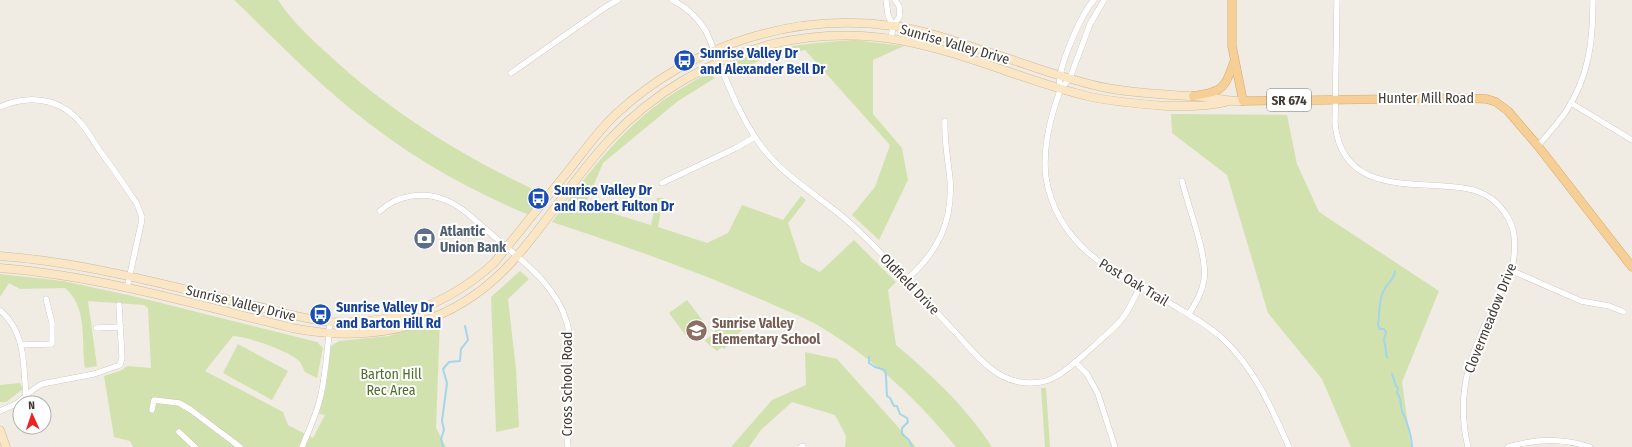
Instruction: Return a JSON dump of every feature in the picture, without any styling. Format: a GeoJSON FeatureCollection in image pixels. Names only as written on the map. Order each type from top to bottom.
{"type":"FeatureCollection","features":[{"type":"Feature","properties":{"kind":"main road"},"geometry":{"type":"LineString","coordinates":[[1232,0],[1231,34],[1234,61],[1243,101]]}},
{"type":"Feature","properties":{"kind":"main road","name":"Sunrise Valley Drive"},"geometry":{"type":"LineString","coordinates":[[0,256],[60,262],[130,276],[305,318],[330,322],[377,320],[407,314],[447,297],[474,280],[494,263],[587,146],[615,116],[659,80],[714,50],[761,34],[790,27],[839,23],[893,26],[950,40],[1106,88],[1142,93],[1217,98],[1230,101]]}},
{"type":"Feature","properties":{"kind":"main road","name":"Sunrise Valley Drive"},"geometry":{"type":"LineString","coordinates":[[0,268],[67,276],[127,288],[292,328],[329,334],[379,332],[408,326],[437,316],[479,292],[490,283],[517,256],[599,151],[631,118],[677,84],[719,61],[756,48],[807,38],[852,36],[891,39],[945,51],[1060,88],[1101,99],[1150,105],[1194,106],[1230,101],[1243,101]]}},
{"type":"Feature","properties":{"kind":"main road"},"geometry":{"type":"LineString","coordinates":[[1193,96],[1212,92],[1224,85],[1228,81],[1234,61]]}},
{"type":"Feature","properties":{"kind":"main road","name":"Hunter Mill Road"},"geometry":{"type":"LineString","coordinates":[[1243,101],[1442,98],[1487,99],[1496,102],[1508,111],[1538,146],[1632,267]]}},
{"type":"Feature","properties":{"kind":"main road"},"geometry":{"type":"LineString","coordinates":[[0,430],[6,447]]}},
{"type":"Feature","properties":{"kind":"street"},"geometry":{"type":"LineString","coordinates":[[511,73],[618,0]]}},
{"type":"Feature","properties":{"kind":"street","name":"Oldfield Drive"},"geometry":{"type":"LineString","coordinates":[[672,0],[687,8],[701,23],[740,109],[755,136],[774,161],[846,219],[983,362],[1003,377],[1020,382],[1043,381],[1054,378],[1075,362],[1120,321],[1140,287]]}},
{"type":"Feature","properties":{"kind":"street"},"geometry":{"type":"LineString","coordinates":[[886,0],[888,15],[893,26]]}},
{"type":"Feature","properties":{"kind":"street"},"geometry":{"type":"LineString","coordinates":[[891,39],[893,26],[900,16],[899,6],[895,0]]}},
{"type":"Feature","properties":{"kind":"street"},"geometry":{"type":"LineString","coordinates":[[1060,88],[1060,75],[1076,31],[1094,0]]}},
{"type":"Feature","properties":{"kind":"street"},"geometry":{"type":"LineString","coordinates":[[1060,88],[1070,78],[1090,24],[1104,0]]}},
{"type":"Feature","properties":{"kind":"street","name":"Clovermeadow Drive"},"geometry":{"type":"LineString","coordinates":[[1337,0],[1335,123],[1338,141],[1346,156],[1361,171],[1371,177],[1387,181],[1470,189],[1487,196],[1507,215],[1514,232],[1515,251],[1510,270],[1473,354],[1464,386],[1462,406],[1464,432],[1468,447]]}},
{"type":"Feature","properties":{"kind":"street"},"geometry":{"type":"LineString","coordinates":[[1538,146],[1571,104],[1582,80],[1590,56],[1593,0]]}},
{"type":"Feature","properties":{"kind":"street","name":"Post Oak Trail"},"geometry":{"type":"LineString","coordinates":[[1060,88],[1050,122],[1045,151],[1046,177],[1053,203],[1065,227],[1083,250],[1100,263],[1190,314],[1220,336],[1248,368],[1267,399],[1289,447]]}},
{"type":"Feature","properties":{"kind":"street"},"geometry":{"type":"LineString","coordinates":[[0,107],[19,100],[48,101],[65,109],[80,121],[140,210],[141,224],[127,288]]}},
{"type":"Feature","properties":{"kind":"street"},"geometry":{"type":"LineString","coordinates":[[1571,104],[1632,140]]}},
{"type":"Feature","properties":{"kind":"street"},"geometry":{"type":"LineString","coordinates":[[906,280],[931,255],[942,235],[947,218],[950,199],[950,180],[945,121]]}},
{"type":"Feature","properties":{"kind":"street"},"geometry":{"type":"LineString","coordinates":[[662,183],[736,148],[755,136]]}},
{"type":"Feature","properties":{"kind":"street"},"geometry":{"type":"LineString","coordinates":[[1182,181],[1201,248],[1204,270],[1202,288],[1190,314]]}},
{"type":"Feature","properties":{"kind":"street","name":"Cross School Road"},"geometry":{"type":"LineString","coordinates":[[380,211],[390,203],[408,197],[426,195],[454,204],[533,270],[552,292],[565,317],[570,351],[566,416],[568,447]]}},
{"type":"Feature","properties":{"kind":"street"},"geometry":{"type":"LineString","coordinates":[[1510,270],[1581,301],[1609,306],[1624,312]]}},
{"type":"Feature","properties":{"kind":"street"},"geometry":{"type":"LineString","coordinates":[[21,345],[52,344],[52,323],[46,300]]}},
{"type":"Feature","properties":{"kind":"street"},"geometry":{"type":"LineString","coordinates":[[26,395],[50,381],[94,374],[120,365],[122,358],[120,305]]}},
{"type":"Feature","properties":{"kind":"street"},"geometry":{"type":"LineString","coordinates":[[1,311],[10,320],[16,330],[21,345],[26,395]]}},
{"type":"Feature","properties":{"kind":"street"},"geometry":{"type":"LineString","coordinates":[[302,447],[321,396],[330,322]]}},
{"type":"Feature","properties":{"kind":"street"},"geometry":{"type":"LineString","coordinates":[[96,328],[121,327]]}},
{"type":"Feature","properties":{"kind":"street"},"geometry":{"type":"LineString","coordinates":[[1075,362],[1087,374],[1098,394],[1116,447]]}},
{"type":"Feature","properties":{"kind":"street"},"geometry":{"type":"LineString","coordinates":[[152,410],[154,400],[179,404],[191,410],[240,447]]}},
{"type":"Feature","properties":{"kind":"street"},"geometry":{"type":"LineString","coordinates":[[0,412],[12,406]]}},
{"type":"Feature","properties":{"kind":"street"},"geometry":{"type":"LineString","coordinates":[[179,432],[195,447]]}},
{"type":"Feature","properties":{"kind":"street"},"geometry":{"type":"LineString","coordinates":[[1508,447],[1533,441],[1546,440],[1573,442],[1590,447]]}},
{"type":"Feature","properties":{"kind":"green space"},"geometry":{"type":"Polygon","coordinates":[[[234,0],[278,0],[283,8],[316,43],[379,97],[405,116],[458,150],[543,194],[528,214],[524,213],[456,180],[413,155],[372,126],[336,97],[234,0]]]}},
{"type":"Feature","properties":{"kind":"green space"},"geometry":{"type":"Polygon","coordinates":[[[854,40],[904,46],[873,60],[873,114],[902,148],[908,180],[879,240],[852,215],[875,187],[890,145],[805,50],[761,60],[731,73],[729,64],[759,53],[790,46],[854,40]]]}},
{"type":"Feature","properties":{"kind":"green space"},"geometry":{"type":"Polygon","coordinates":[[[709,74],[715,78],[678,101],[603,163],[585,205],[651,225],[657,198],[663,198],[658,227],[707,243],[728,233],[742,205],[783,220],[801,196],[806,200],[788,223],[801,262],[820,272],[854,240],[896,282],[888,290],[896,345],[948,392],[971,418],[992,447],[956,447],[927,413],[879,368],[843,341],[811,321],[687,269],[552,222],[580,184],[626,131],[662,101],[702,76],[709,74]]]}},
{"type":"Feature","properties":{"kind":"green space"},"geometry":{"type":"Polygon","coordinates":[[[1171,114],[1287,115],[1297,164],[1319,212],[1439,291],[1402,382],[1411,447],[1351,447],[1322,379],[1268,313],[1227,175],[1172,133],[1171,114]]]}},
{"type":"Feature","properties":{"kind":"green space"},"geometry":{"type":"Polygon","coordinates":[[[520,271],[529,279],[508,299],[516,369],[519,427],[496,432],[491,297],[520,271]]]}},
{"type":"Feature","properties":{"kind":"green space","name":"Barton Hill Rec Area"},"geometry":{"type":"Polygon","coordinates":[[[0,274],[63,281],[137,297],[317,342],[323,348],[317,378],[305,372],[299,361],[286,353],[258,341],[233,336],[205,371],[283,412],[288,425],[313,438],[325,415],[319,414],[326,387],[331,346],[339,341],[389,336],[440,317],[436,428],[446,447],[133,447],[130,441],[114,437],[104,376],[122,370],[127,366],[151,368],[148,308],[144,305],[88,301],[97,366],[85,368],[80,315],[72,296],[65,288],[20,289],[9,283],[0,297],[0,274]]]}},
{"type":"Feature","properties":{"kind":"green space"},"geometry":{"type":"Polygon","coordinates":[[[687,300],[706,325],[689,340],[669,313],[687,300]]]}},
{"type":"Feature","properties":{"kind":"green space"},"geometry":{"type":"Polygon","coordinates":[[[729,317],[743,329],[724,349],[722,347],[717,351],[705,341],[729,317]]]}},
{"type":"Feature","properties":{"kind":"green space"},"geometry":{"type":"Polygon","coordinates":[[[238,344],[288,371],[272,400],[223,373],[238,344]]]}},
{"type":"Feature","properties":{"kind":"green space"},"geometry":{"type":"Polygon","coordinates":[[[805,352],[837,359],[916,447],[845,447],[846,436],[835,415],[792,402],[761,430],[749,447],[731,447],[772,400],[806,385],[805,352]]]}},
{"type":"Feature","properties":{"kind":"green space"},"geometry":{"type":"Polygon","coordinates":[[[20,383],[23,389],[15,395],[12,395],[12,397],[6,402],[0,402],[0,385],[20,383]]]}},
{"type":"Feature","properties":{"kind":"green space"},"geometry":{"type":"Polygon","coordinates":[[[1041,388],[1046,388],[1050,447],[1045,447],[1041,388]]]}},
{"type":"Feature","properties":{"kind":"waterway"},"geometry":{"type":"LineString","coordinates":[[1387,358],[1384,339],[1386,332],[1384,329],[1380,329],[1378,325],[1382,294],[1394,276],[1395,271]]}},
{"type":"Feature","properties":{"kind":"waterway"},"geometry":{"type":"LineString","coordinates":[[443,447],[441,439],[444,430],[442,421],[447,383],[443,369],[449,362],[460,361],[461,349],[468,340],[465,326]]}},
{"type":"Feature","properties":{"kind":"waterway"},"geometry":{"type":"LineString","coordinates":[[869,357],[869,363],[875,367],[885,370],[887,396],[890,398],[894,406],[897,406],[900,414],[907,418],[908,422],[902,428],[902,434],[909,440],[912,447]]}},
{"type":"Feature","properties":{"kind":"waterway"},"geometry":{"type":"LineString","coordinates":[[1392,374],[1398,388],[1397,393],[1400,397],[1402,411],[1410,433],[1412,447]]}},
{"type":"Feature","properties":{"kind":"place","name":"Sunrise Valley Dr and Alexander Bell Dr"},"geometry":{"type":"Point","coordinates":[684,61]}},
{"type":"Feature","properties":{"kind":"place","name":"Sunrise Valley Dr and Robert Fulton Dr"},"geometry":{"type":"Point","coordinates":[538,198]}},
{"type":"Feature","properties":{"kind":"place","name":"Atlantic Union Bank"},"geometry":{"type":"Point","coordinates":[424,239]}},
{"type":"Feature","properties":{"kind":"place","name":"Sunrise Valley Dr and Barton Hill Rd"},"geometry":{"type":"Point","coordinates":[321,315]}},
{"type":"Feature","properties":{"kind":"place","name":"Sunrise Valley Elementary School"},"geometry":{"type":"Point","coordinates":[697,331]}}]}
